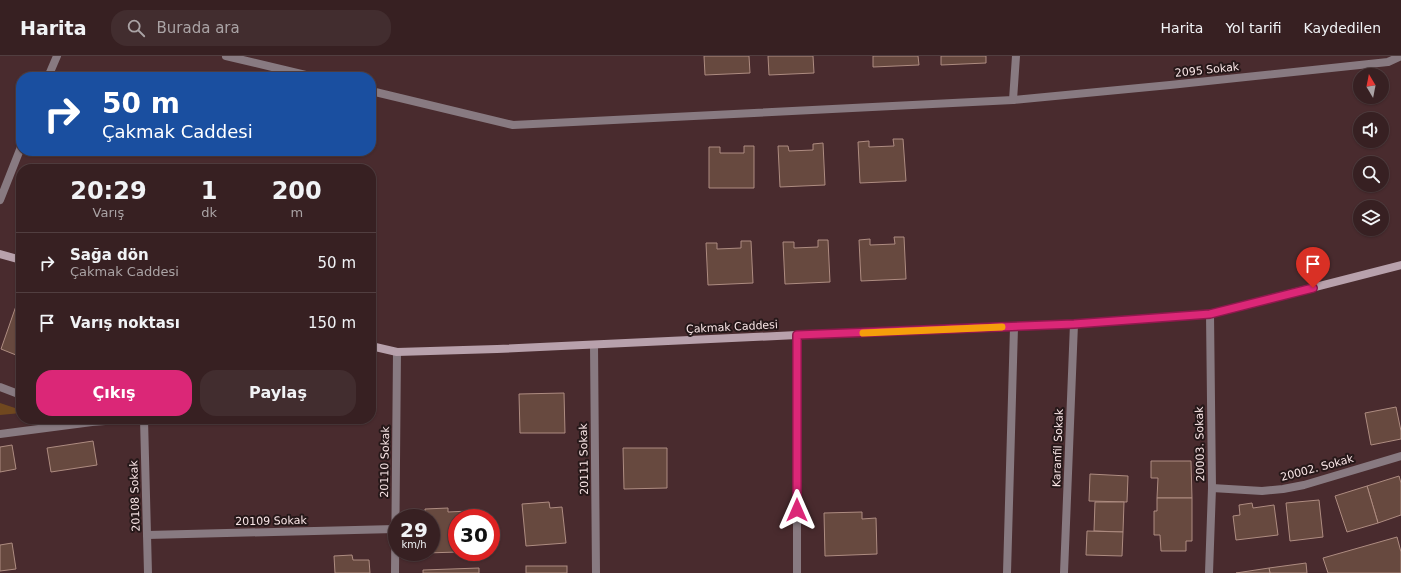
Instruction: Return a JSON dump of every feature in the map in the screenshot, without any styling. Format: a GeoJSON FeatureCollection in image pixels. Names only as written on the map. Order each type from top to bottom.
{"type":"FeatureCollection","features":[{"type":"Feature","properties":{"kind":"main road"},"geometry":{"type":"LineString","coordinates":[[0,254],[16,259]]}},
{"type":"Feature","properties":{"kind":"main road","name":"Çakmak Caddesi"},"geometry":{"type":"LineString","coordinates":[[376,347],[397,352],[594,345],[1074,324],[1210,314],[1401,265]]}},
{"type":"Feature","properties":{"kind":"street"},"geometry":{"type":"LineString","coordinates":[[50,72],[57,56]]}},
{"type":"Feature","properties":{"kind":"street"},"geometry":{"type":"LineString","coordinates":[[226,56],[293,72]]}},
{"type":"Feature","properties":{"kind":"street"},"geometry":{"type":"LineString","coordinates":[[1013,100],[1016,56]]}},
{"type":"Feature","properties":{"kind":"street","name":"2095 Sokak"},"geometry":{"type":"LineString","coordinates":[[376,92],[513,125],[1013,100],[1388,62],[1401,56]]}},
{"type":"Feature","properties":{"kind":"street"},"geometry":{"type":"LineString","coordinates":[[0,200],[17,156]]}},
{"type":"Feature","properties":{"kind":"street","name":"20003. Sokak"},"geometry":{"type":"LineString","coordinates":[[1209,573],[1212,488],[1210,314]]}},
{"type":"Feature","properties":{"kind":"street","name":"Karanfil Sokak"},"geometry":{"type":"LineString","coordinates":[[1064,573],[1074,324]]}},
{"type":"Feature","properties":{"kind":"street"},"geometry":{"type":"LineString","coordinates":[[1007,573],[1014,327]]}},
{"type":"Feature","properties":{"kind":"street"},"geometry":{"type":"LineString","coordinates":[[797,335],[797,573]]}},
{"type":"Feature","properties":{"kind":"street","name":"20111 Sokak"},"geometry":{"type":"LineString","coordinates":[[594,345],[596,573]]}},
{"type":"Feature","properties":{"kind":"street","name":"20110 Sokak"},"geometry":{"type":"LineString","coordinates":[[395,509],[397,352]]}},
{"type":"Feature","properties":{"kind":"street"},"geometry":{"type":"LineString","coordinates":[[0,387],[16,393]]}},
{"type":"Feature","properties":{"kind":"street"},"geometry":{"type":"LineString","coordinates":[[0,434],[77,424]]}},
{"type":"Feature","properties":{"kind":"street","name":"20108 Sokak"},"geometry":{"type":"LineString","coordinates":[[144,424],[148,573]]}},
{"type":"Feature","properties":{"kind":"street","name":"20002. Sokak"},"geometry":{"type":"LineString","coordinates":[[1212,488],[1262,491],[1283,489],[1304,485],[1401,456]]}},
{"type":"Feature","properties":{"kind":"street","name":"20109 Sokak"},"geometry":{"type":"LineString","coordinates":[[147,535],[388,528]]}},
{"type":"Feature","properties":{"kind":"street","name":"20110 Sokak"},"geometry":{"type":"LineString","coordinates":[[394,561],[394,573]]}},
{"type":"Feature","properties":{"kind":"shaded area"},"geometry":{"type":"Polygon","coordinates":[[[0,403],[16,408],[16,413],[0,415],[0,403]]]}},
{"type":"Feature","properties":{"kind":"building"},"geometry":{"type":"Polygon","coordinates":[[[704,56],[749,56],[750,73],[705,75],[704,56]]]}},
{"type":"Feature","properties":{"kind":"building"},"geometry":{"type":"Polygon","coordinates":[[[768,56],[813,56],[814,73],[769,75],[768,56]]]}},
{"type":"Feature","properties":{"kind":"building"},"geometry":{"type":"Polygon","coordinates":[[[873,56],[918,56],[919,65],[873,67],[873,56]]]}},
{"type":"Feature","properties":{"kind":"building"},"geometry":{"type":"Polygon","coordinates":[[[941,56],[986,56],[986,63],[941,65],[941,56]]]}},
{"type":"Feature","properties":{"kind":"building"},"geometry":{"type":"Polygon","coordinates":[[[893,139],[903,139],[906,181],[860,183],[858,142],[869,141],[869,147],[894,146],[893,139]]]}},
{"type":"Feature","properties":{"kind":"building"},"geometry":{"type":"Polygon","coordinates":[[[823,143],[825,185],[780,187],[778,146],[788,146],[789,151],[813,150],[813,144],[823,143]]]}},
{"type":"Feature","properties":{"kind":"building"},"geometry":{"type":"Polygon","coordinates":[[[744,146],[754,146],[754,188],[709,188],[709,147],[720,147],[720,153],[744,153],[744,146]]]}},
{"type":"Feature","properties":{"kind":"building"},"geometry":{"type":"Polygon","coordinates":[[[894,237],[904,237],[906,279],[861,281],[859,240],[870,239],[870,245],[895,244],[894,237]]]}},
{"type":"Feature","properties":{"kind":"building"},"geometry":{"type":"Polygon","coordinates":[[[818,240],[828,240],[830,282],[785,284],[783,242],[794,242],[794,248],[818,247],[818,240]]]}},
{"type":"Feature","properties":{"kind":"building"},"geometry":{"type":"Polygon","coordinates":[[[741,241],[751,241],[753,283],[708,285],[706,243],[717,243],[717,249],[741,248],[741,241]]]}},
{"type":"Feature","properties":{"kind":"building"},"geometry":{"type":"Polygon","coordinates":[[[16,306],[16,355],[1,349],[16,306]]]}},
{"type":"Feature","properties":{"kind":"building"},"geometry":{"type":"Polygon","coordinates":[[[564,393],[565,433],[520,433],[519,394],[564,393]]]}},
{"type":"Feature","properties":{"kind":"building"},"geometry":{"type":"Polygon","coordinates":[[[1396,407],[1401,431],[1401,439],[1371,445],[1365,413],[1396,407]]]}},
{"type":"Feature","properties":{"kind":"building"},"geometry":{"type":"Polygon","coordinates":[[[93,441],[97,465],[51,472],[47,448],[93,441]]]}},
{"type":"Feature","properties":{"kind":"building"},"geometry":{"type":"Polygon","coordinates":[[[12,445],[16,469],[0,472],[0,447],[12,445]]]}},
{"type":"Feature","properties":{"kind":"building"},"geometry":{"type":"Polygon","coordinates":[[[623,448],[667,448],[667,488],[624,489],[623,448]]]}},
{"type":"Feature","properties":{"kind":"building"},"geometry":{"type":"Polygon","coordinates":[[[1151,461],[1191,461],[1192,498],[1157,498],[1158,478],[1151,478],[1151,461]]]}},
{"type":"Feature","properties":{"kind":"building"},"geometry":{"type":"Polygon","coordinates":[[[1090,474],[1128,476],[1127,502],[1089,501],[1090,474]]]}},
{"type":"Feature","properties":{"kind":"building"},"geometry":{"type":"Polygon","coordinates":[[[1399,476],[1401,483],[1401,515],[1378,523],[1367,486],[1399,476]]]}},
{"type":"Feature","properties":{"kind":"building"},"geometry":{"type":"Polygon","coordinates":[[[1367,486],[1378,523],[1347,532],[1335,496],[1367,486]]]}},
{"type":"Feature","properties":{"kind":"building"},"geometry":{"type":"Polygon","coordinates":[[[1157,498],[1192,498],[1192,541],[1186,541],[1186,551],[1161,551],[1160,535],[1154,535],[1154,511],[1157,511],[1157,498]]]}},
{"type":"Feature","properties":{"kind":"building"},"geometry":{"type":"Polygon","coordinates":[[[1319,500],[1323,537],[1290,541],[1286,503],[1319,500]]]}},
{"type":"Feature","properties":{"kind":"building"},"geometry":{"type":"Polygon","coordinates":[[[549,502],[550,508],[562,507],[566,543],[526,546],[522,504],[549,502]]]}},
{"type":"Feature","properties":{"kind":"building"},"geometry":{"type":"Polygon","coordinates":[[[1095,502],[1124,502],[1123,532],[1094,531],[1095,502]]]}},
{"type":"Feature","properties":{"kind":"building"},"geometry":{"type":"Polygon","coordinates":[[[1252,503],[1253,508],[1274,505],[1278,535],[1236,540],[1233,516],[1240,515],[1239,505],[1252,503]]]}},
{"type":"Feature","properties":{"kind":"building"},"geometry":{"type":"Polygon","coordinates":[[[448,508],[448,552],[440,553],[440,509],[425,509],[448,508]]]}},
{"type":"Feature","properties":{"kind":"building"},"geometry":{"type":"Polygon","coordinates":[[[862,512],[862,519],[876,518],[877,554],[825,556],[824,513],[862,512]]]}},
{"type":"Feature","properties":{"kind":"building"},"geometry":{"type":"Polygon","coordinates":[[[1087,531],[1123,532],[1122,556],[1086,555],[1087,531]]]}},
{"type":"Feature","properties":{"kind":"building"},"geometry":{"type":"Polygon","coordinates":[[[1397,537],[1401,552],[1401,573],[1328,573],[1323,558],[1397,537]]]}},
{"type":"Feature","properties":{"kind":"building"},"geometry":{"type":"Polygon","coordinates":[[[12,543],[16,569],[0,571],[0,545],[12,543]]]}},
{"type":"Feature","properties":{"kind":"building"},"geometry":{"type":"Polygon","coordinates":[[[352,555],[353,560],[369,560],[370,573],[335,573],[334,556],[352,555]]]}},
{"type":"Feature","properties":{"kind":"building"},"geometry":{"type":"Polygon","coordinates":[[[1306,563],[1307,573],[1270,573],[1269,568],[1306,563]]]}},
{"type":"Feature","properties":{"kind":"building"},"geometry":{"type":"Polygon","coordinates":[[[526,566],[567,566],[567,573],[526,573],[526,566]]]}},
{"type":"Feature","properties":{"kind":"building"},"geometry":{"type":"Polygon","coordinates":[[[479,568],[479,573],[423,573],[423,570],[479,568]]]}},
{"type":"Feature","properties":{"kind":"building"},"geometry":{"type":"Polygon","coordinates":[[[1269,568],[1270,573],[1236,573],[1269,568]]]}},
{"type":"Feature","properties":{"kind":"slow traffic"},"geometry":{"type":"LineString","coordinates":[[863,333],[1002,327]]}},
{"type":"Feature","properties":{"kind":"route"},"geometry":{"type":"LineString","coordinates":[[797,510],[797,335],[998,328],[1210,314],[1313,288]]}}]}
